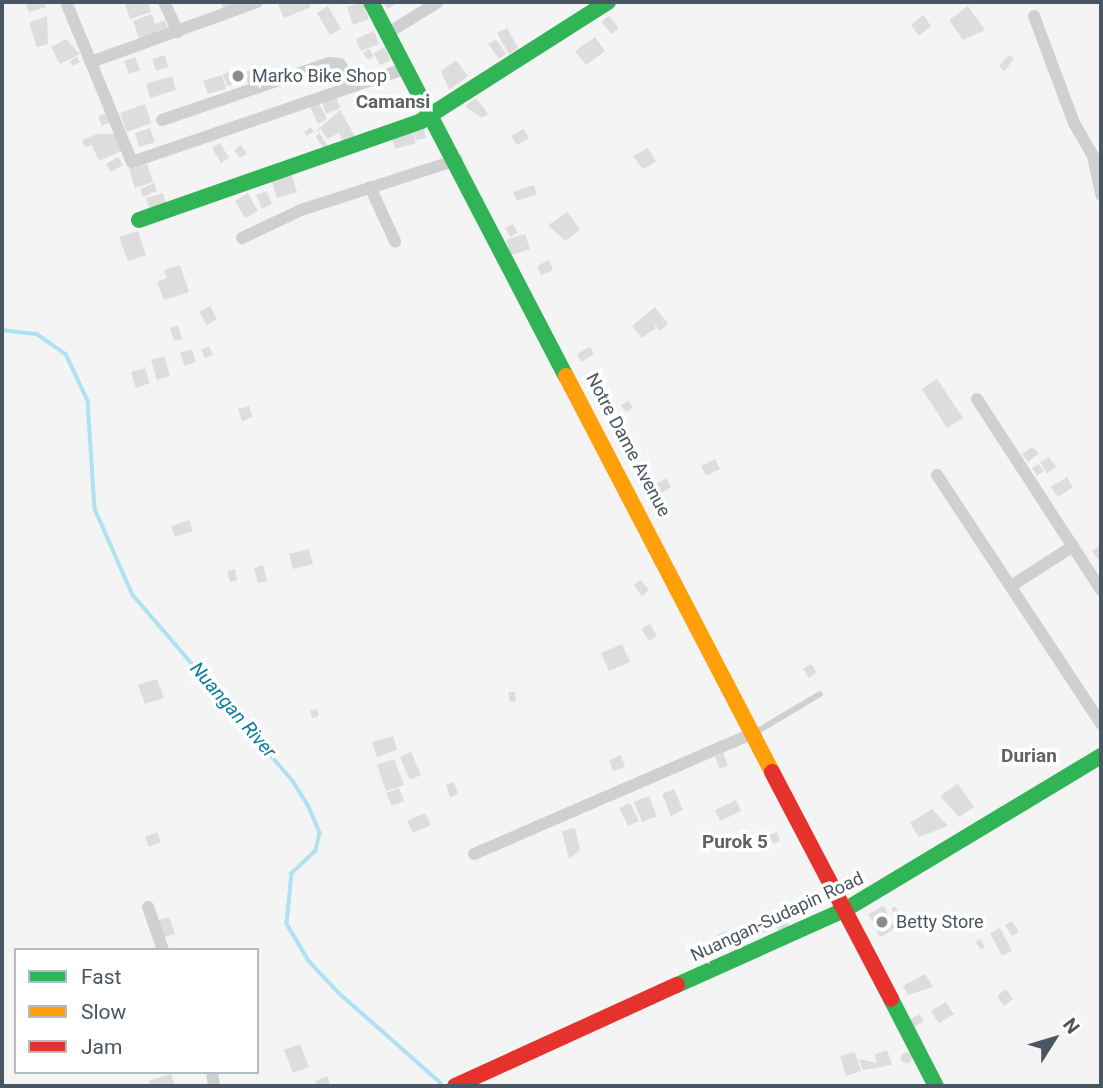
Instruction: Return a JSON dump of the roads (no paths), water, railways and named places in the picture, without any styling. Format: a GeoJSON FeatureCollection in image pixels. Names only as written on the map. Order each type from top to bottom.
{"type":"FeatureCollection","features":[{"type":"Feature","properties":{"kind":"street"},"geometry":{"type":"LineString","coordinates":[[66,2],[132,162],[351,84],[407,68]]}},
{"type":"Feature","properties":{"kind":"street"},"geometry":{"type":"LineString","coordinates":[[164,2],[178,32]]}},
{"type":"Feature","properties":{"kind":"street"},"geometry":{"type":"LineString","coordinates":[[90,62],[257,2]]}},
{"type":"Feature","properties":{"kind":"street","name":"Notre Dame Avenue"},"geometry":{"type":"LineString","coordinates":[[371,2],[457,160],[848,908],[936,1086]]}},
{"type":"Feature","properties":{"kind":"street"},"geometry":{"type":"LineString","coordinates":[[388,33],[438,2]]}},
{"type":"Feature","properties":{"kind":"street"},"geometry":{"type":"LineString","coordinates":[[139,220],[432,114],[608,2]]}},
{"type":"Feature","properties":{"kind":"street"},"geometry":{"type":"LineString","coordinates":[[1034,16],[1074,124],[1093,156],[1101,195]]}},
{"type":"Feature","properties":{"kind":"street"},"geometry":{"type":"LineString","coordinates":[[162,120],[329,62],[340,64],[351,84]]}},
{"type":"Feature","properties":{"kind":"street"},"geometry":{"type":"LineString","coordinates":[[242,238],[370,187],[457,160]]}},
{"type":"Feature","properties":{"kind":"street"},"geometry":{"type":"LineString","coordinates":[[370,187],[395,241]]}},
{"type":"Feature","properties":{"kind":"street"},"geometry":{"type":"LineString","coordinates":[[977,400],[1101,590]]}},
{"type":"Feature","properties":{"kind":"street"},"geometry":{"type":"LineString","coordinates":[[937,475],[1101,724]]}},
{"type":"Feature","properties":{"kind":"street"},"geometry":{"type":"LineString","coordinates":[[1011,586],[1073,546]]}},
{"type":"Feature","properties":{"kind":"street"},"geometry":{"type":"LineString","coordinates":[[474,855],[756,732]]}},
{"type":"Feature","properties":{"kind":"street","name":"Nuangan-Sudapin Road"},"geometry":{"type":"LineString","coordinates":[[455,1086],[848,908],[1101,757]]}},
{"type":"Feature","properties":{"kind":"street"},"geometry":{"type":"LineString","coordinates":[[148,907],[162,948]]}},
{"type":"Feature","properties":{"kind":"lane"},"geometry":{"type":"LineString","coordinates":[[756,732],[820,694]]}},
{"type":"Feature","properties":{"kind":"waterway","name":"Nuangan River"},"geometry":{"type":"LineString","coordinates":[[2,330],[37,334],[66,354],[88,401],[95,509],[133,595],[293,781],[309,807],[320,833],[316,851],[292,873],[287,924],[309,961],[339,993],[441,1083]]}},
{"type":"Feature","properties":{"kind":"place","name":"Marko Bike Shop"},"geometry":{"type":"Point","coordinates":[238,76]}},
{"type":"Feature","properties":{"kind":"place","name":"Betty Store"},"geometry":{"type":"Point","coordinates":[882,922]}},
{"type":"Feature","properties":{"kind":"district","name":"Camansi"},"geometry":{"type":"Point","coordinates":[393,102]}},
{"type":"Feature","properties":{"kind":"district","name":"Durian"},"geometry":{"type":"Point","coordinates":[1029,756]}},
{"type":"Feature","properties":{"kind":"district","name":"Purok 5"},"geometry":{"type":"Point","coordinates":[735,842]}}]}
